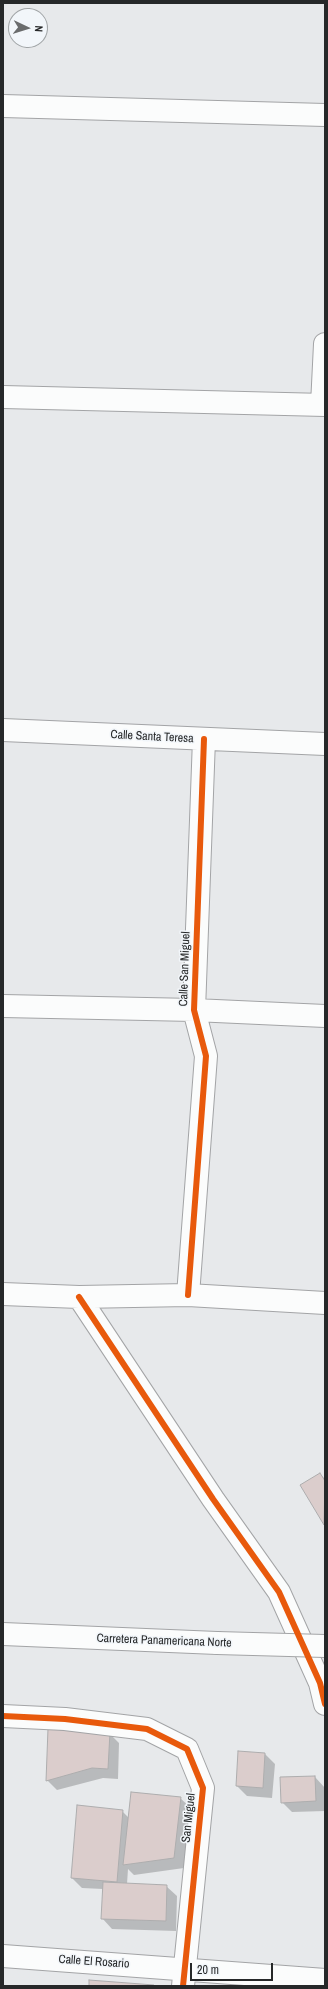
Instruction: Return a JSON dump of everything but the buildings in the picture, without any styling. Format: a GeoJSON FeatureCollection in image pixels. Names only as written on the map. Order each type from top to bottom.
{"type":"FeatureCollection","features":[{"type":"Feature","properties":{"kind":"main road"},"geometry":{"type":"LineString","coordinates":[[3,106],[325,115]]}},
{"type":"Feature","properties":{"kind":"main road"},"geometry":{"type":"LineString","coordinates":[[3,397],[323,405],[325,344]]}},
{"type":"Feature","properties":{"kind":"main road","name":"Calle Santa Teresa"},"geometry":{"type":"LineString","coordinates":[[3,730],[325,744]]}},
{"type":"Feature","properties":{"kind":"main road","name":"Calle San Miguel"},"geometry":{"type":"LineString","coordinates":[[188,1294],[206,1056],[194,1010],[204,739]]}},
{"type":"Feature","properties":{"kind":"main road"},"geometry":{"type":"LineString","coordinates":[[3,1006],[194,1010],[325,1016]]}},
{"type":"Feature","properties":{"kind":"main road"},"geometry":{"type":"LineString","coordinates":[[3,1294],[79,1297],[188,1294],[325,1303]]}},
{"type":"Feature","properties":{"kind":"main road"},"geometry":{"type":"LineString","coordinates":[[79,1297],[209,1492],[278,1592],[320,1683],[325,1704]]}},
{"type":"Feature","properties":{"kind":"main road","name":"Carretera Panamericana Norte"},"geometry":{"type":"LineString","coordinates":[[3,1634],[325,1646]]}},
{"type":"Feature","properties":{"kind":"main road","name":"San Miguel"},"geometry":{"type":"LineString","coordinates":[[3,1716],[65,1719],[147,1729],[187,1750],[203,1788],[184,1978]]}},
{"type":"Feature","properties":{"kind":"main road","name":"Calle El Rosario"},"geometry":{"type":"LineString","coordinates":[[3,1956],[184,1978],[325,1980]]}},
{"type":"Feature","properties":{"kind":"cycle path"},"geometry":{"type":"LineString","coordinates":[[188,1295],[206,1056],[194,1010],[204,739]]}},
{"type":"Feature","properties":{"kind":"cycle path"},"geometry":{"type":"LineString","coordinates":[[79,1297],[213,1499],[279,1592],[320,1683],[325,1704]]}},
{"type":"Feature","properties":{"kind":"cycle path"},"geometry":{"type":"LineString","coordinates":[[3,1716],[65,1719],[147,1729],[187,1749],[203,1788],[183,1986]]}}]}
